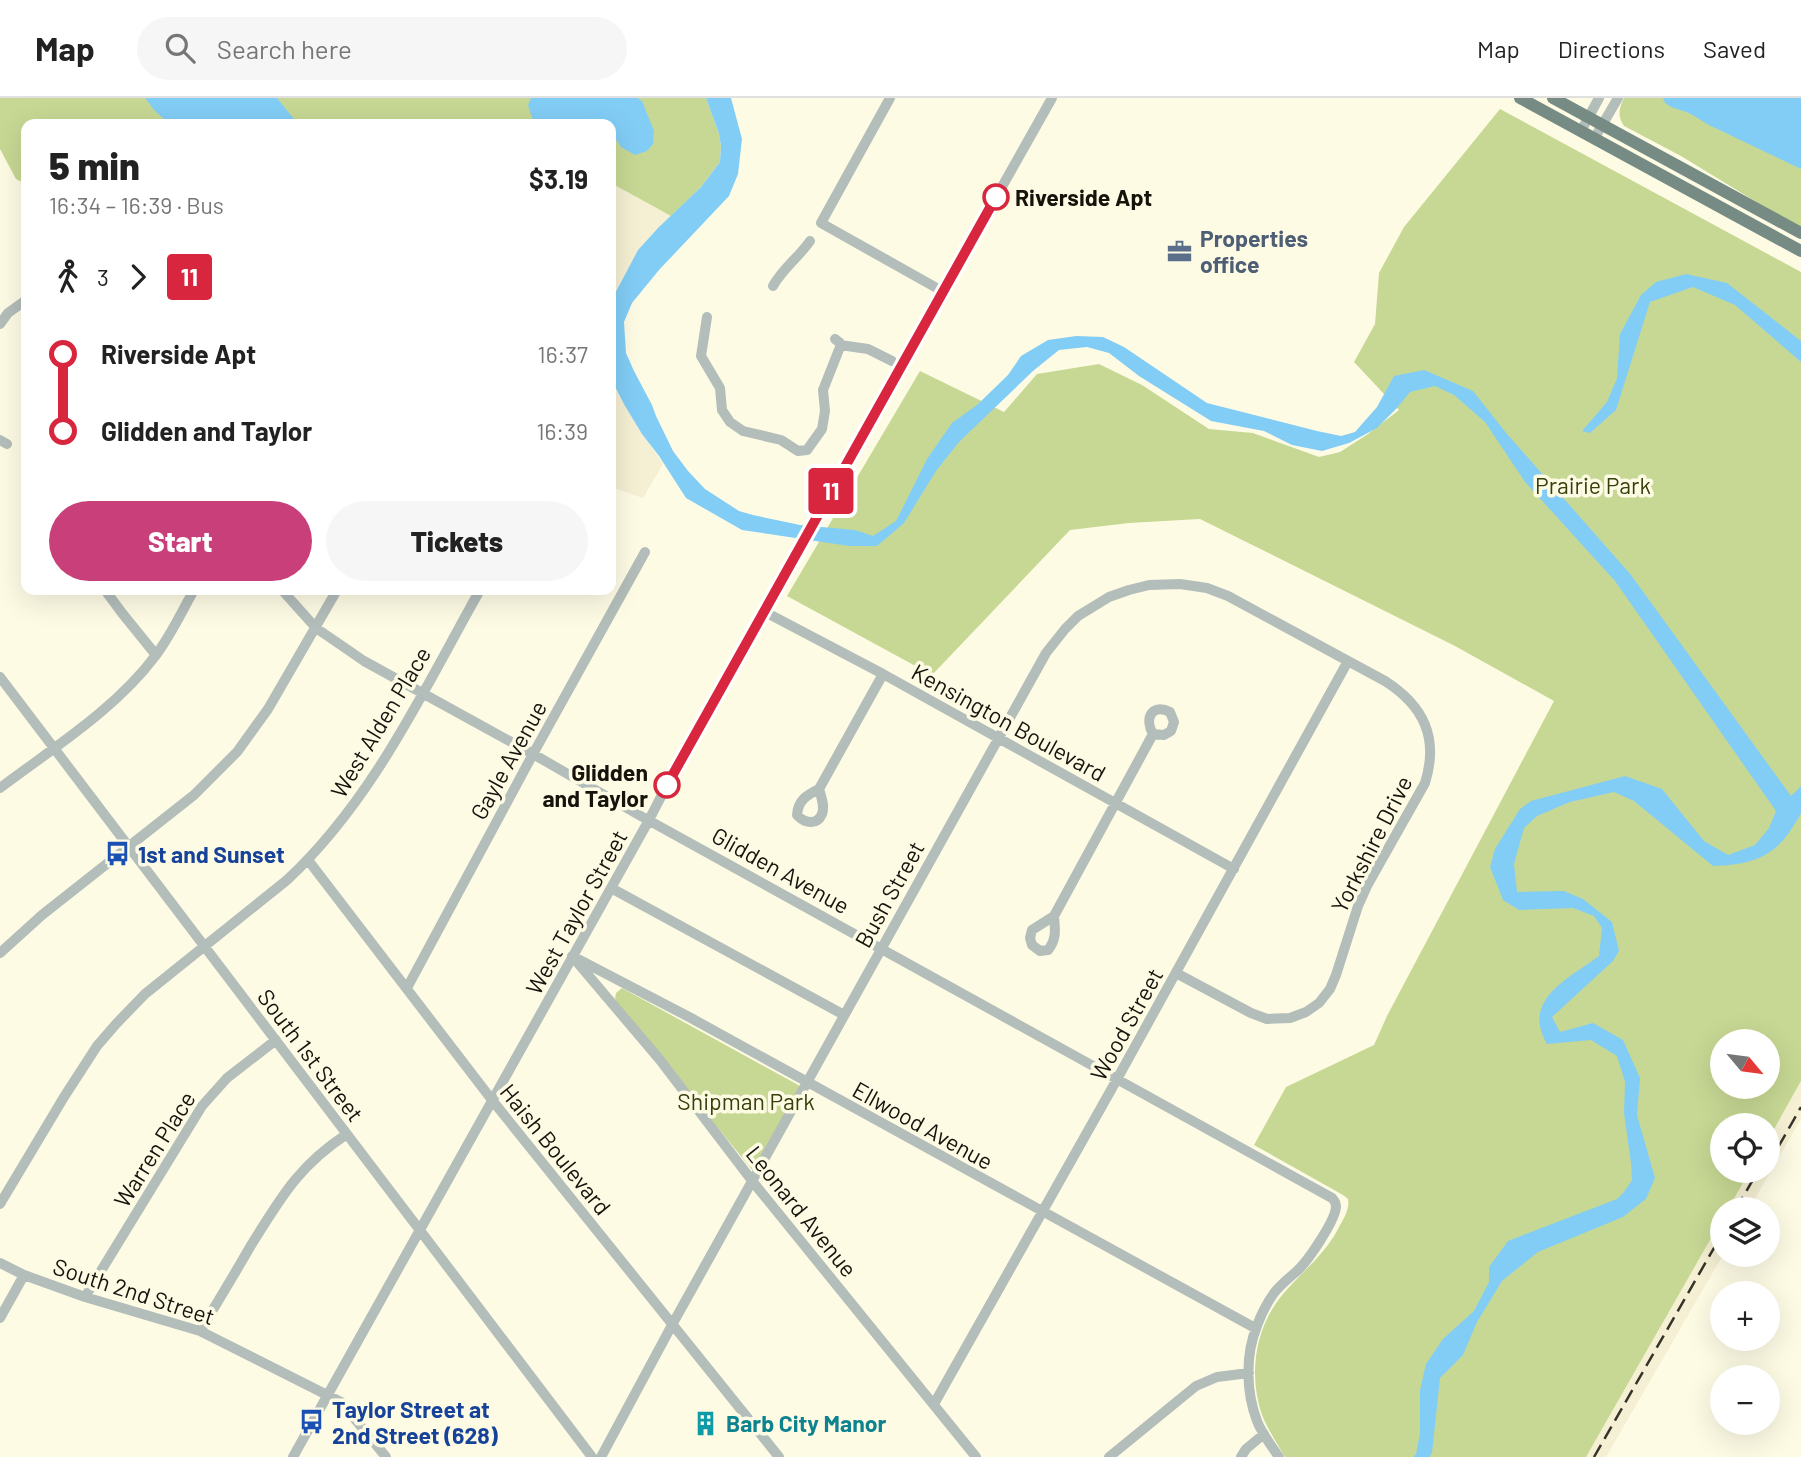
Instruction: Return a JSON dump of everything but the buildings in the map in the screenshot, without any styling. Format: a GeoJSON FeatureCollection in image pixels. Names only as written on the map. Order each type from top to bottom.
{"type":"FeatureCollection","features":[{"type":"Feature","properties":{"kind":"main road"},"geometry":{"type":"LineString","coordinates":[[1520,98],[1801,251]]}},
{"type":"Feature","properties":{"kind":"main road"},"geometry":{"type":"LineString","coordinates":[[1553,98],[1801,233]]}},
{"type":"Feature","properties":{"kind":"street"},"geometry":{"type":"LineString","coordinates":[[890,98],[821,223],[942,290]]}},
{"type":"Feature","properties":{"kind":"street","name":"West Taylor Street"},"geometry":{"type":"LineString","coordinates":[[293,1457],[942,290],[1052,98]]}},
{"type":"Feature","properties":{"kind":"street"},"geometry":{"type":"LineString","coordinates":[[1581,131],[1599,98]]}},
{"type":"Feature","properties":{"kind":"street"},"geometry":{"type":"LineString","coordinates":[[1594,139],[1618,98]]}},
{"type":"Feature","properties":{"kind":"street"},"geometry":{"type":"LineString","coordinates":[[773,286],[782,271],[810,241]]}},
{"type":"Feature","properties":{"kind":"street"},"geometry":{"type":"LineString","coordinates":[[0,324],[8,313],[21,304]]}},
{"type":"Feature","properties":{"kind":"street"},"geometry":{"type":"LineString","coordinates":[[707,317],[701,356],[720,387],[722,410],[730,422],[743,431],[781,440],[798,451],[807,450],[822,429],[825,411],[823,390],[839,354],[838,342],[868,349],[892,360]]}},
{"type":"Feature","properties":{"kind":"street","name":"Gayle Avenue"},"geometry":{"type":"LineString","coordinates":[[407,988],[645,552]]}},
{"type":"Feature","properties":{"kind":"street","name":"Bush Street"},"geometry":{"type":"LineString","coordinates":[[601,1457],[1046,653],[1065,629],[1097,604],[1118,593],[1164,584],[1198,586],[1222,593],[1348,661]]}},
{"type":"Feature","properties":{"kind":"street"},"geometry":{"type":"LineString","coordinates":[[108,595],[156,655]]}},
{"type":"Feature","properties":{"kind":"street"},"geometry":{"type":"LineString","coordinates":[[0,788],[72,736],[119,695],[156,655],[191,595]]}},
{"type":"Feature","properties":{"kind":"street","name":"Glidden Avenue"},"geometry":{"type":"LineString","coordinates":[[286,595],[316,628],[364,661],[1335,1201],[1336,1208],[1332,1219],[1315,1247],[1299,1269],[1274,1293],[1255,1328]]}},
{"type":"Feature","properties":{"kind":"street"},"geometry":{"type":"LineString","coordinates":[[0,953],[42,915],[194,795],[237,752],[268,709],[334,595]]}},
{"type":"Feature","properties":{"kind":"street","name":"West Alden Place"},"geometry":{"type":"LineString","coordinates":[[0,1204],[97,1046],[135,1003],[309,860],[356,802],[477,595]]}},
{"type":"Feature","properties":{"kind":"street","name":"Kensington Boulevard"},"geometry":{"type":"LineString","coordinates":[[763,611],[883,674],[1234,869]]}},
{"type":"Feature","properties":{"kind":"street","name":"Wood Street"},"geometry":{"type":"LineString","coordinates":[[934,1404],[1118,1079],[1348,661]]}},
{"type":"Feature","properties":{"kind":"street","name":"Yorkshire Drive"},"geometry":{"type":"LineString","coordinates":[[1176,973],[1251,1013],[1268,1019],[1302,1014],[1319,1003],[1330,989],[1368,884],[1425,783],[1430,752],[1426,727],[1414,705],[1396,688],[1348,661]]}},
{"type":"Feature","properties":{"kind":"street"},"geometry":{"type":"LineString","coordinates":[[819,789],[883,674]]}},
{"type":"Feature","properties":{"kind":"street","name":"South 1st Street"},"geometry":{"type":"LineString","coordinates":[[0,677],[593,1457]]}},
{"type":"Feature","properties":{"kind":"street"},"geometry":{"type":"LineString","coordinates":[[1054,916],[1153,734]]}},
{"type":"Feature","properties":{"kind":"street","name":"Haish Boulevard"},"geometry":{"type":"LineString","coordinates":[[309,860],[492,1100],[779,1457]]}},
{"type":"Feature","properties":{"kind":"street"},"geometry":{"type":"LineString","coordinates":[[611,888],[844,1015]]}},
{"type":"Feature","properties":{"kind":"street","name":"Ellwood Avenue"},"geometry":{"type":"LineString","coordinates":[[572,956],[691,1018],[1255,1328]]}},
{"type":"Feature","properties":{"kind":"street","name":"Leonard Avenue"},"geometry":{"type":"LineString","coordinates":[[572,956],[660,1060],[753,1182],[976,1457]]}},
{"type":"Feature","properties":{"kind":"street","name":"Warren Place"},"geometry":{"type":"LineString","coordinates":[[85,1297],[194,1116],[227,1078],[276,1040]]}},
{"type":"Feature","properties":{"kind":"street"},"geometry":{"type":"LineString","coordinates":[[200,1331],[286,1189],[316,1156],[347,1134]]}},
{"type":"Feature","properties":{"kind":"street","name":"South 2nd Street"},"geometry":{"type":"LineString","coordinates":[[0,1263],[24,1275],[85,1297],[200,1331],[341,1402],[386,1457]]}},
{"type":"Feature","properties":{"kind":"street"},"geometry":{"type":"LineString","coordinates":[[0,1318],[24,1275]]}},
{"type":"Feature","properties":{"kind":"street"},"geometry":{"type":"LineString","coordinates":[[1255,1328],[1249,1373],[1251,1401],[1258,1422],[1279,1457]]}},
{"type":"Feature","properties":{"kind":"street"},"geometry":{"type":"LineString","coordinates":[[1109,1457],[1196,1386],[1217,1377],[1249,1373]]}},
{"type":"Feature","properties":{"kind":"street"},"geometry":{"type":"LineString","coordinates":[[1241,1457],[1246,1449],[1264,1434]]}},
{"type":"Feature","properties":{"kind":"shaded area"},"geometry":{"type":"Polygon","coordinates":[[[616,186],[671,216],[638,250],[616,292],[616,186]]]}},
{"type":"Feature","properties":{"kind":"shaded area"},"geometry":{"type":"Polygon","coordinates":[[[616,388],[663,464],[643,498],[616,489],[616,388]]]}},
{"type":"Feature","properties":{"kind":"shaded area"},"geometry":{"type":"Polygon","coordinates":[[[1801,1081],[1801,1119],[1780,1155],[1780,1119],[1801,1081]]]}},
{"type":"Feature","properties":{"kind":"shaded area"},"geometry":{"type":"Polygon","coordinates":[[[1743,1183],[1764,1183],[1756,1197],[1735,1197],[1743,1183]]]}},
{"type":"Feature","properties":{"kind":"shaded area"},"geometry":{"type":"Polygon","coordinates":[[[1710,1240],[1710,1267],[1716,1267],[1606,1457],[1586,1457],[1710,1240]]]}},
{"type":"Feature","properties":{"kind":"green space"},"geometry":{"type":"Polygon","coordinates":[[[0,98],[706,98],[721,146],[720,162],[701,187],[671,216],[616,186],[616,119],[21,119],[21,182],[16,179],[0,149],[0,98]]]}},
{"type":"Feature","properties":{"kind":"green space"},"geometry":{"type":"Polygon","coordinates":[[[1624,98],[1801,98],[1801,227],[1681,156],[1624,126],[1620,112],[1624,98]]]}},
{"type":"Feature","properties":{"kind":"green space","name":"Prairie Park"},"geometry":{"type":"Polygon","coordinates":[[[1500,109],[1801,272],[1801,1081],[1780,1119],[1780,1113],[1710,1113],[1710,1183],[1743,1183],[1735,1197],[1710,1197],[1710,1240],[1586,1457],[1285,1457],[1262,1415],[1255,1383],[1260,1336],[1273,1307],[1333,1238],[1346,1214],[1348,1199],[1254,1145],[1286,1087],[1374,1045],[1554,701],[1455,646],[1200,519],[1070,530],[932,675],[787,596],[920,371],[1004,412],[1037,374],[1099,364],[1142,385],[1209,429],[1253,433],[1319,457],[1340,452],[1399,410],[1354,362],[1375,324],[1379,273],[1404,227],[1500,109]]]}},
{"type":"Feature","properties":{"kind":"green space","name":"Shipman Park"},"geometry":{"type":"Polygon","coordinates":[[[622,988],[800,1086],[753,1171],[617,1004],[616,993],[622,988]]]}},
{"type":"Feature","properties":{"kind":"water"},"geometry":{"type":"Polygon","coordinates":[[[145,98],[277,98],[294,119],[164,119],[145,98]]]}},
{"type":"Feature","properties":{"kind":"water"},"geometry":{"type":"Polygon","coordinates":[[[531,98],[637,98],[642,101],[654,131],[653,144],[647,151],[635,155],[621,147],[616,140],[616,119],[532,119],[528,105],[531,98]]]}},
{"type":"Feature","properties":{"kind":"water"},"geometry":{"type":"Polygon","coordinates":[[[706,98],[731,98],[742,139],[738,174],[729,196],[659,270],[632,303],[624,322],[626,353],[673,451],[705,489],[739,511],[800,525],[855,530],[873,536],[896,521],[927,459],[952,423],[977,405],[1008,375],[1021,356],[1048,340],[1076,336],[1103,337],[1124,347],[1207,403],[1341,436],[1355,432],[1377,407],[1394,376],[1424,370],[1473,391],[1507,434],[1631,575],[1791,796],[1801,786],[1801,813],[1785,838],[1768,853],[1737,864],[1713,866],[1634,801],[1614,792],[1570,802],[1537,816],[1524,828],[1514,864],[1517,892],[1564,891],[1583,899],[1612,922],[1619,951],[1613,961],[1552,1017],[1560,1032],[1593,1023],[1623,1040],[1640,1078],[1637,1115],[1655,1178],[1646,1199],[1623,1217],[1538,1252],[1502,1281],[1477,1322],[1463,1355],[1440,1378],[1432,1453],[1429,1457],[1413,1457],[1420,1433],[1420,1390],[1426,1364],[1443,1339],[1474,1311],[1489,1282],[1489,1267],[1508,1241],[1617,1199],[1632,1180],[1624,1113],[1625,1082],[1617,1056],[1591,1040],[1547,1044],[1540,1029],[1540,1015],[1552,992],[1599,956],[1602,928],[1594,916],[1573,908],[1519,910],[1503,900],[1490,867],[1495,849],[1520,809],[1531,801],[1625,776],[1662,789],[1704,841],[1728,855],[1755,845],[1769,828],[1776,811],[1615,581],[1525,482],[1485,422],[1454,395],[1435,386],[1410,392],[1377,428],[1349,443],[1322,451],[1292,445],[1264,431],[1211,421],[1139,376],[1109,353],[1087,347],[1059,350],[1033,371],[959,442],[936,471],[904,523],[877,546],[849,546],[742,530],[686,498],[642,434],[616,389],[616,292],[638,250],[701,187],[720,162],[719,134],[706,98]]]}},
{"type":"Feature","properties":{"kind":"water"},"geometry":{"type":"Polygon","coordinates":[[[1663,98],[1801,98],[1801,169],[1689,113],[1671,107],[1663,98]]]}},
{"type":"Feature","properties":{"kind":"water"},"geometry":{"type":"Polygon","coordinates":[[[1686,274],[1727,283],[1801,341],[1801,362],[1735,305],[1693,287],[1650,302],[1616,410],[1590,433],[1582,431],[1607,402],[1617,378],[1620,334],[1641,295],[1656,282],[1686,274]]]}},
{"type":"Feature","properties":{"kind":"railway"},"geometry":{"type":"LineString","coordinates":[[1780,1144],[1801,1107]]}},
{"type":"Feature","properties":{"kind":"railway"},"geometry":{"type":"LineString","coordinates":[[1743,1197],[1751,1183]]}},
{"type":"Feature","properties":{"kind":"railway"},"geometry":{"type":"LineString","coordinates":[[1594,1457],[1710,1255]]}},
{"type":"Feature","properties":{"kind":"bus line","name":"11"},"geometry":{"type":"LineString","coordinates":[[667,785],[996,197]]}},
{"type":"Feature","properties":{"kind":"place","name":"Riverside Apt"},"geometry":{"type":"Point","coordinates":[996,197]}},
{"type":"Feature","properties":{"kind":"place","name":"Properties office"},"geometry":{"type":"Point","coordinates":[1180,251]}},
{"type":"Feature","properties":{"kind":"place","name":"Glidden and Taylor"},"geometry":{"type":"Point","coordinates":[667,785]}},
{"type":"Feature","properties":{"kind":"place","name":"1st and Sunset"},"geometry":{"type":"Point","coordinates":[118,854]}},
{"type":"Feature","properties":{"kind":"place","name":"Taylor Street at 2nd Street (628)"},"geometry":{"type":"Point","coordinates":[312,1422]}},
{"type":"Feature","properties":{"kind":"place","name":"Barb City Manor"},"geometry":{"type":"Point","coordinates":[706,1423]}}]}
